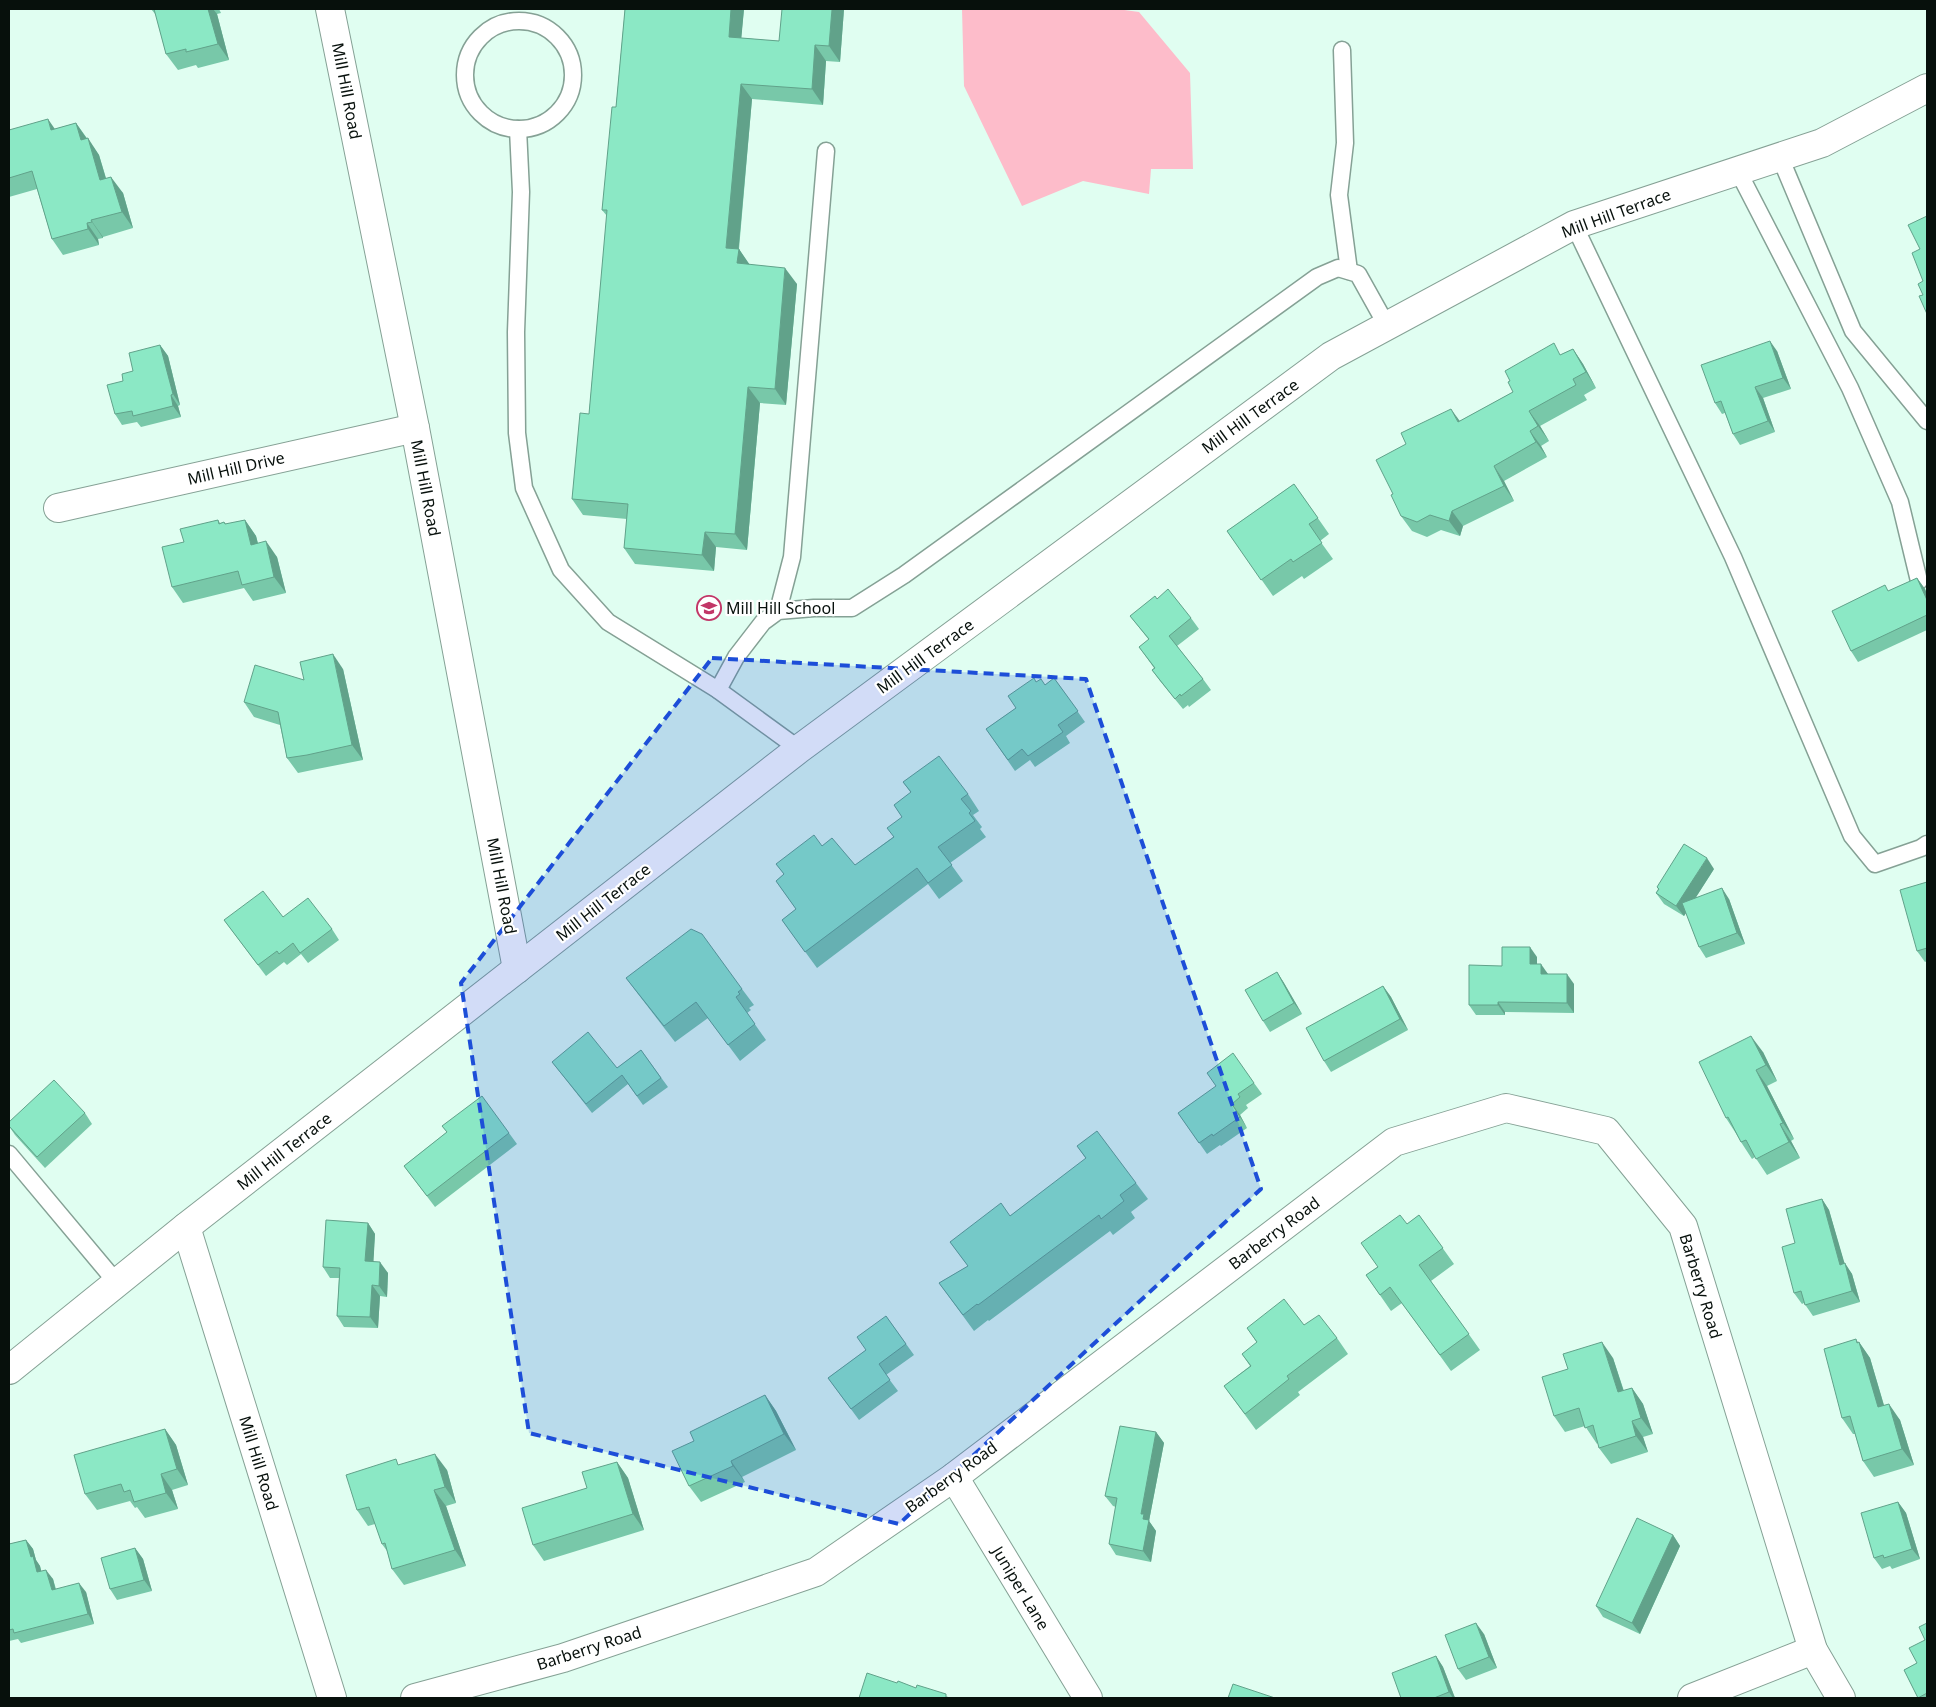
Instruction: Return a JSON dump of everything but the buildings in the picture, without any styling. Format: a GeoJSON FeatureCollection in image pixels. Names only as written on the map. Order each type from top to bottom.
{"type":"FeatureCollection","features":[{"type":"Feature","properties":{"kind":"street","name":"Mill Hill Road"},"geometry":{"type":"LineString","coordinates":[[330,9],[415,428],[517,969]]}},
{"type":"Feature","properties":{"kind":"street","name":"Mill Hill Terrace"},"geometry":{"type":"LineString","coordinates":[[9,1370],[186,1227],[799,749],[1331,356],[1574,225],[1822,143],[1927,88]]}},
{"type":"Feature","properties":{"kind":"street","name":"Mill Hill Drive"},"geometry":{"type":"LineString","coordinates":[[58,508],[415,428]]}},
{"type":"Feature","properties":{"kind":"street","name":"Barberry Road"},"geometry":{"type":"LineString","coordinates":[[414,1698],[563,1658],[816,1572],[954,1477],[1394,1142],[1506,1108],[1606,1131],[1683,1226],[1813,1650],[1840,1698]]}},
{"type":"Feature","properties":{"kind":"street","name":"Mill Hill Road"},"geometry":{"type":"LineString","coordinates":[[186,1227],[332,1698]]}},
{"type":"Feature","properties":{"kind":"street","name":"Juniper Lane"},"geometry":{"type":"LineString","coordinates":[[954,1477],[1088,1698]]}},
{"type":"Feature","properties":{"kind":"street"},"geometry":{"type":"LineString","coordinates":[[1692,1698],[1813,1650]]}},
{"type":"Feature","properties":{"kind":"lane"},"geometry":{"type":"LineString","coordinates":[[520,20],[541,24],[559,36],[570,54],[574,75],[570,97],[557,114],[539,126],[518,129],[497,125],[479,112],[468,94],[464,74],[468,52],[481,35],[499,23],[520,20]]}},
{"type":"Feature","properties":{"kind":"lane"},"geometry":{"type":"LineString","coordinates":[[1342,50],[1345,143],[1339,195],[1349,271]]}},
{"type":"Feature","properties":{"kind":"lane"},"geometry":{"type":"LineString","coordinates":[[518,129],[521,192],[516,332],[517,433],[524,488],[561,570],[608,622],[718,690],[799,749]]}},
{"type":"Feature","properties":{"kind":"lane"},"geometry":{"type":"LineString","coordinates":[[778,611],[792,557],[826,151]]}},
{"type":"Feature","properties":{"kind":"lane"},"geometry":{"type":"LineString","coordinates":[[1780,157],[1853,331],[1927,421]]}},
{"type":"Feature","properties":{"kind":"lane"},"geometry":{"type":"LineString","coordinates":[[1738,170],[1850,388],[1900,502],[1919,581]]}},
{"type":"Feature","properties":{"kind":"lane"},"geometry":{"type":"LineString","coordinates":[[1574,225],[1733,557],[1852,836],[1876,864],[1921,848],[1927,844]]}},
{"type":"Feature","properties":{"kind":"lane"},"geometry":{"type":"LineString","coordinates":[[718,690],[736,658],[763,622],[778,611],[814,608],[852,608],[904,575],[1317,277],[1338,268],[1358,274],[1387,326]]}},
{"type":"Feature","properties":{"kind":"lane"},"geometry":{"type":"LineString","coordinates":[[9,1154],[117,1283]]}},
{"type":"Feature","properties":{"kind":"highlighted area"},"geometry":{"type":"Polygon","coordinates":[[[712,658],[1086,679],[1261,1189],[899,1524],[529,1433],[461,983],[712,658]]]}},
{"type":"Feature","properties":{"kind":"shaded area"},"geometry":{"type":"Polygon","coordinates":[[[962,9],[1117,9],[1139,12],[1190,73],[1193,169],[1151,169],[1149,194],[1083,181],[1022,206],[964,86],[962,9]]]}},
{"type":"Feature","properties":{"kind":"place","name":"Mill Hill School"},"geometry":{"type":"Point","coordinates":[709,608]}}]}
